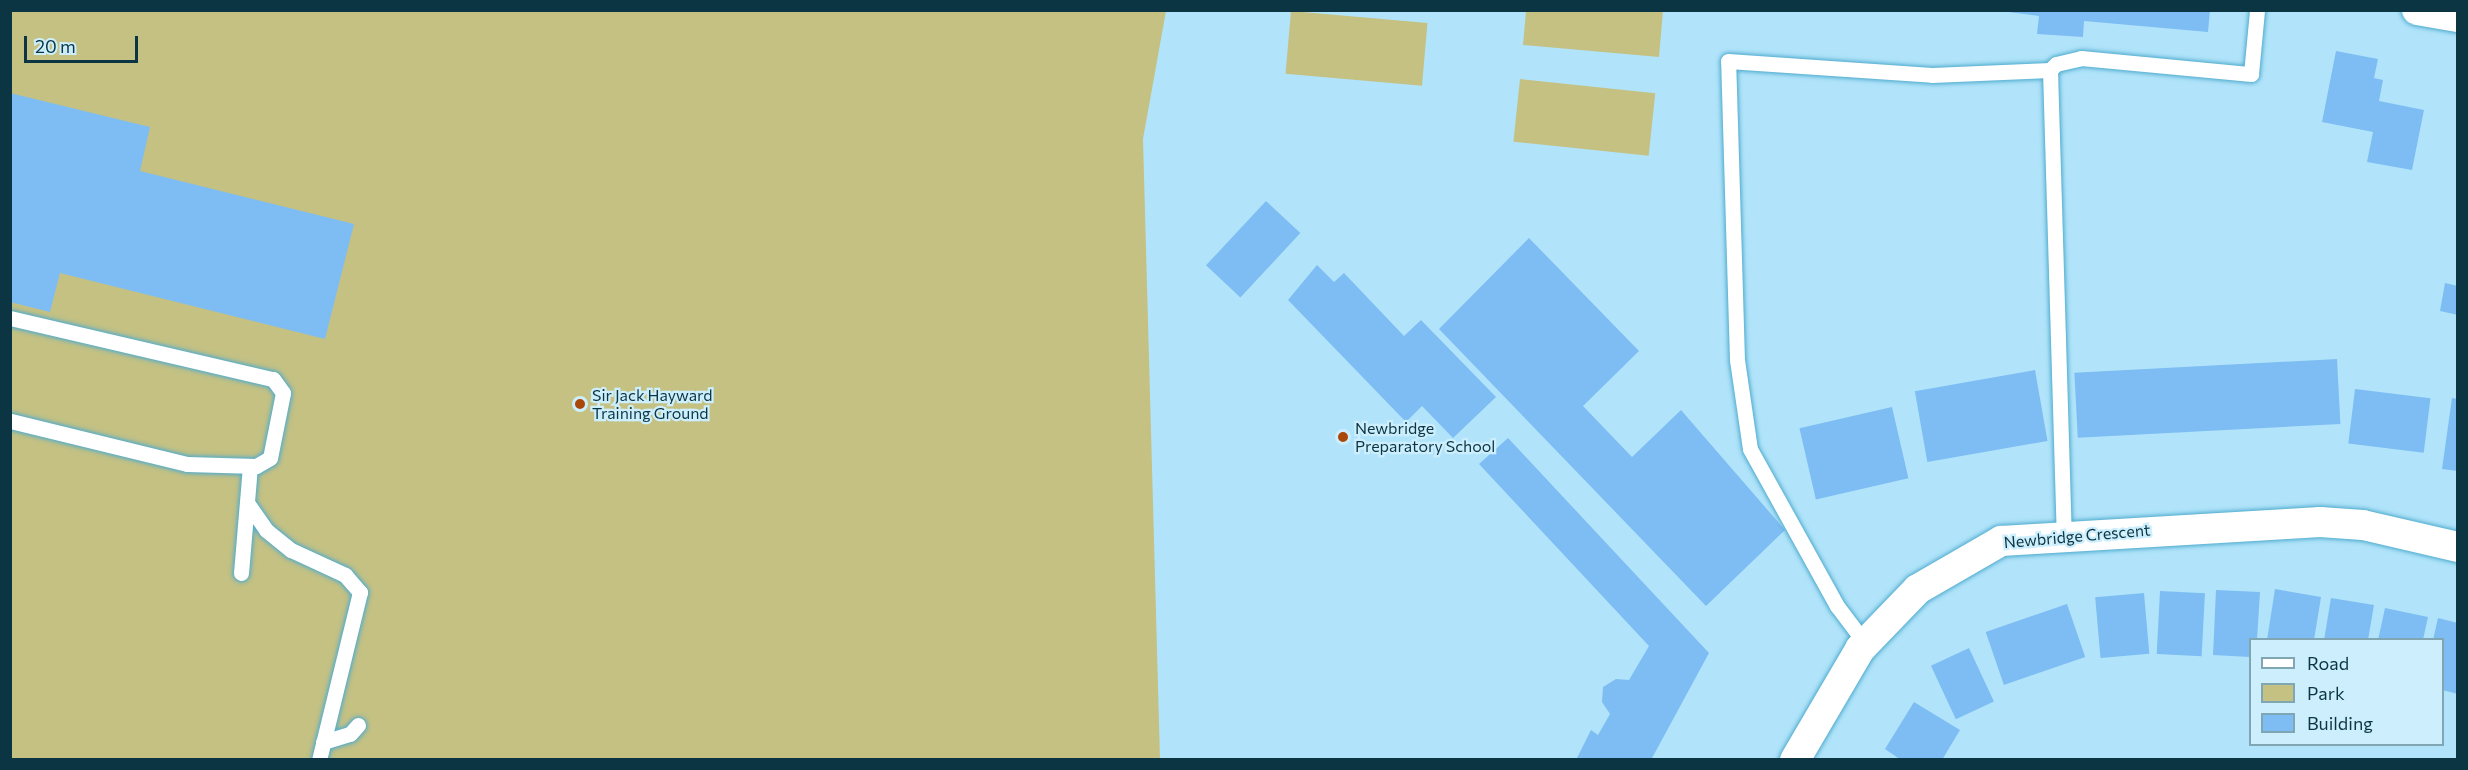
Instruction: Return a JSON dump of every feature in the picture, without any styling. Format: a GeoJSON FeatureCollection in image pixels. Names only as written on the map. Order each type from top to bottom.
{"type":"FeatureCollection","features":[{"type":"Feature","properties":{"kind":"street"},"geometry":{"type":"LineString","coordinates":[[2417,10],[2457,17]]}},
{"type":"Feature","properties":{"kind":"street","name":"Newbridge Crescent"},"geometry":{"type":"LineString","coordinates":[[1795,759],[1865,643],[1918,589],[1956,563],[2001,541],[2064,534],[2320,522],[2363,525],[2457,547]]}},
{"type":"Feature","properties":{"kind":"lane"},"geometry":{"type":"LineString","coordinates":[[1865,643],[1837,606],[1750,449],[1737,360],[1728,61],[1932,75],[2049,70],[2056,64],[2081,58],[2251,74],[2257,10]]}},
{"type":"Feature","properties":{"kind":"lane"},"geometry":{"type":"LineString","coordinates":[[2049,70],[2064,534]]}},
{"type":"Feature","properties":{"kind":"lane"},"geometry":{"type":"LineString","coordinates":[[10,318],[273,379],[283,393],[270,458],[264,464],[250,466],[187,464],[10,421]]}},
{"type":"Feature","properties":{"kind":"lane"},"geometry":{"type":"LineString","coordinates":[[241,573],[250,466]]}},
{"type":"Feature","properties":{"kind":"lane"},"geometry":{"type":"LineString","coordinates":[[248,504],[266,530],[291,550],[345,575],[360,592],[319,759]]}},
{"type":"Feature","properties":{"kind":"lane"},"geometry":{"type":"LineString","coordinates":[[323,742],[350,734],[358,724]]}},
{"type":"Feature","properties":{"kind":"green space","name":"Sir Jack Hayward Training Ground"},"geometry":{"type":"Polygon","coordinates":[[[10,11],[1166,11],[1143,139],[1160,759],[11,759],[10,11]]]}},
{"type":"Feature","properties":{"kind":"green space"},"geometry":{"type":"Polygon","coordinates":[[[1291,11],[1427,23],[1422,86],[1286,74],[1291,11]]]}},
{"type":"Feature","properties":{"kind":"green space"},"geometry":{"type":"Polygon","coordinates":[[[1526,11],[1663,11],[1659,57],[1523,45],[1526,11]]]}},
{"type":"Feature","properties":{"kind":"green space"},"geometry":{"type":"Polygon","coordinates":[[[1520,79],[1655,93],[1649,156],[1513,142],[1520,79]]]}},
{"type":"Feature","properties":{"kind":"building"},"geometry":{"type":"Polygon","coordinates":[[[1992,10],[2210,10],[2208,32],[2084,21],[2083,37],[2037,34],[2039,16],[1992,10]]]}},
{"type":"Feature","properties":{"kind":"building"},"geometry":{"type":"Polygon","coordinates":[[[2336,51],[2378,59],[2374,78],[2383,80],[2379,101],[2424,110],[2412,170],[2367,162],[2373,132],[2322,122],[2336,51]]]}},
{"type":"Feature","properties":{"kind":"building"},"geometry":{"type":"Polygon","coordinates":[[[10,93],[150,127],[140,171],[354,224],[325,339],[60,273],[50,312],[10,302],[10,93]]]}},
{"type":"Feature","properties":{"kind":"building"},"geometry":{"type":"Polygon","coordinates":[[[1266,201],[1300,233],[1240,297],[1206,265],[1266,201]]]}},
{"type":"Feature","properties":{"kind":"building"},"geometry":{"type":"Polygon","coordinates":[[[1529,238],[1639,351],[1583,406],[1632,457],[1681,410],[1785,530],[1706,606],[1439,329],[1529,238]]]}},
{"type":"Feature","properties":{"kind":"building"},"geometry":{"type":"Polygon","coordinates":[[[1317,265],[1334,282],[1344,273],[1404,336],[1421,320],[1496,397],[1453,438],[1422,406],[1406,422],[1288,300],[1317,265]]]}},
{"type":"Feature","properties":{"kind":"building"},"geometry":{"type":"Polygon","coordinates":[[[2445,283],[2458,286],[2458,315],[2440,311],[2445,283]]]}},
{"type":"Feature","properties":{"kind":"building"},"geometry":{"type":"Polygon","coordinates":[[[2337,359],[2340,424],[2078,438],[2074,373],[2337,359]]]}},
{"type":"Feature","properties":{"kind":"building"},"geometry":{"type":"Polygon","coordinates":[[[2035,370],[2048,441],[1927,462],[1915,391],[2035,370]]]}},
{"type":"Feature","properties":{"kind":"building"},"geometry":{"type":"Polygon","coordinates":[[[2355,389],[2430,398],[2424,453],[2348,444],[2355,389]]]}},
{"type":"Feature","properties":{"kind":"building"},"geometry":{"type":"Polygon","coordinates":[[[2452,398],[2458,399],[2458,471],[2442,469],[2452,398]]]}},
{"type":"Feature","properties":{"kind":"building"},"geometry":{"type":"Polygon","coordinates":[[[1892,407],[1908,478],[1816,499],[1799,428],[1892,407]]]}},
{"type":"Feature","properties":{"kind":"building"},"geometry":{"type":"Polygon","coordinates":[[[1508,438],[1709,653],[1651,760],[1576,760],[1591,730],[1598,735],[1610,714],[1602,702],[1603,687],[1616,679],[1629,680],[1649,646],[1479,464],[1508,438]]]}},
{"type":"Feature","properties":{"kind":"building"},"geometry":{"type":"Polygon","coordinates":[[[2275,589],[2321,597],[2314,638],[2267,638],[2275,589]]]}},
{"type":"Feature","properties":{"kind":"building"},"geometry":{"type":"Polygon","coordinates":[[[2216,590],[2260,592],[2257,638],[2249,638],[2249,657],[2213,655],[2216,590]]]}},
{"type":"Feature","properties":{"kind":"building"},"geometry":{"type":"Polygon","coordinates":[[[2160,591],[2205,593],[2202,656],[2157,654],[2160,591]]]}},
{"type":"Feature","properties":{"kind":"building"},"geometry":{"type":"Polygon","coordinates":[[[2144,593],[2149,654],[2101,658],[2095,597],[2144,593]]]}},
{"type":"Feature","properties":{"kind":"building"},"geometry":{"type":"Polygon","coordinates":[[[2331,598],[2374,605],[2368,638],[2324,638],[2331,598]]]}},
{"type":"Feature","properties":{"kind":"building"},"geometry":{"type":"Polygon","coordinates":[[[2067,604],[2085,657],[2004,685],[1986,632],[2067,604]]]}},
{"type":"Feature","properties":{"kind":"building"},"geometry":{"type":"Polygon","coordinates":[[[2385,608],[2428,617],[2423,638],[2378,638],[2385,608]]]}},
{"type":"Feature","properties":{"kind":"building"},"geometry":{"type":"Polygon","coordinates":[[[2438,618],[2458,623],[2458,694],[2444,690],[2444,638],[2433,638],[2438,618]]]}},
{"type":"Feature","properties":{"kind":"building"},"geometry":{"type":"Polygon","coordinates":[[[1969,648],[1994,701],[1956,719],[1931,666],[1969,648]]]}},
{"type":"Feature","properties":{"kind":"building"},"geometry":{"type":"Polygon","coordinates":[[[1914,702],[1960,730],[1942,760],[1901,760],[1885,749],[1914,702]]]}},
{"type":"Feature","properties":{"kind":"place","name":"Sir Jack Hayward Training Ground"},"geometry":{"type":"Point","coordinates":[580,404]}},
{"type":"Feature","properties":{"kind":"place","name":"Newbridge Preparatory School"},"geometry":{"type":"Point","coordinates":[1343,437]}}]}
